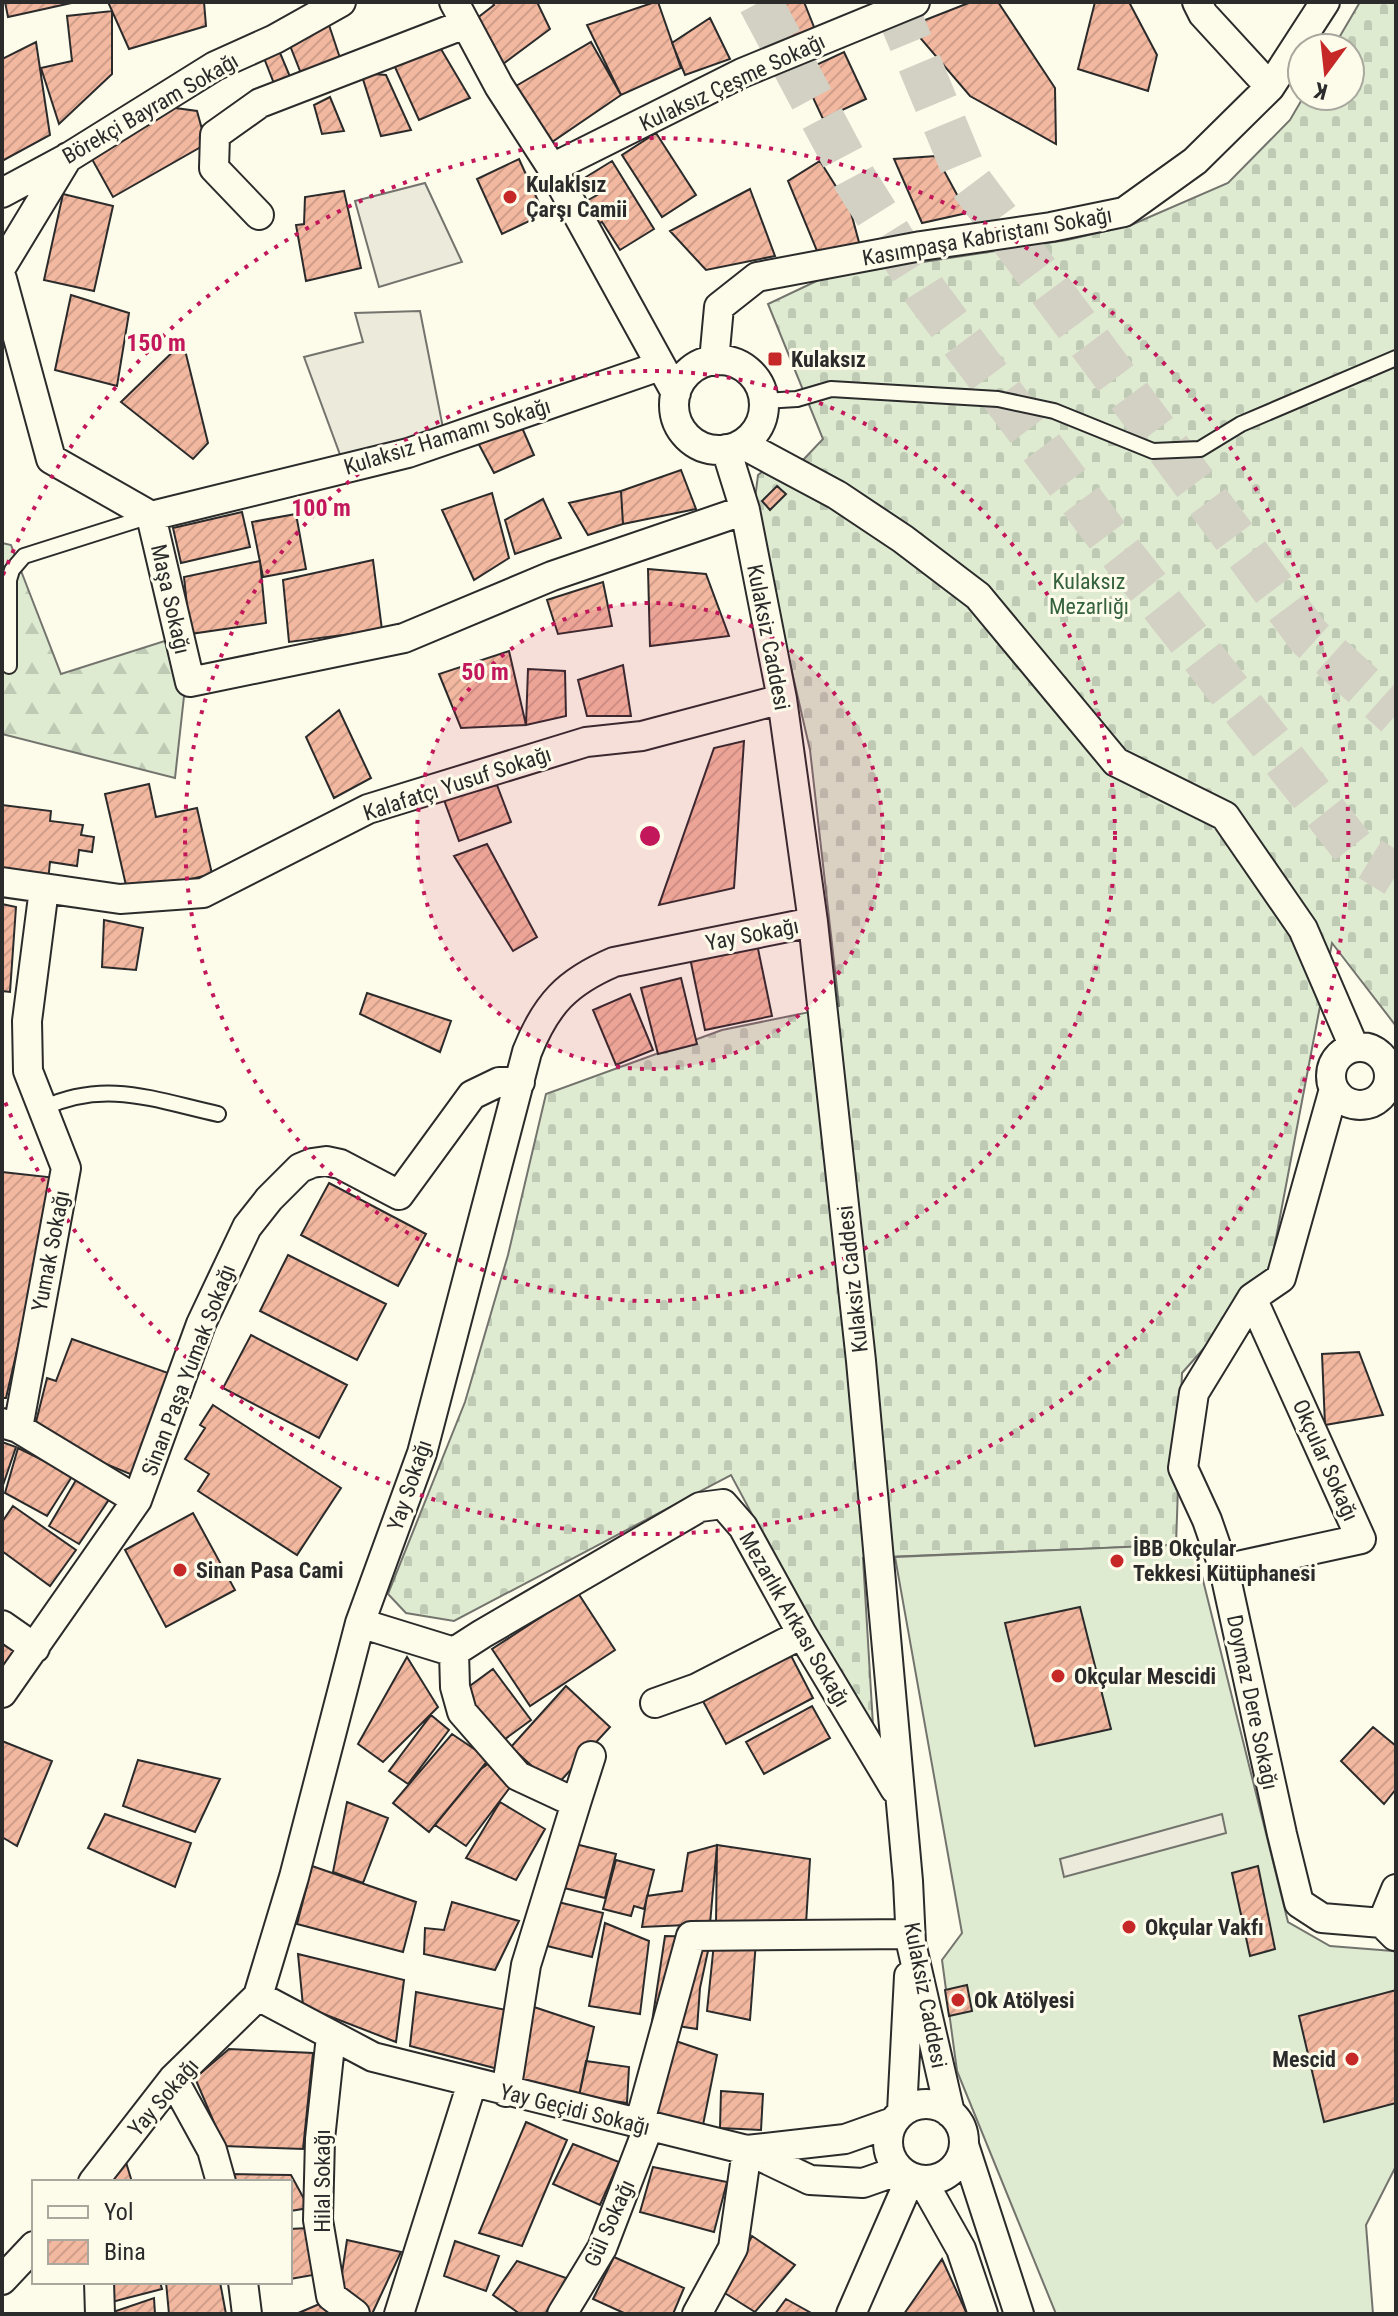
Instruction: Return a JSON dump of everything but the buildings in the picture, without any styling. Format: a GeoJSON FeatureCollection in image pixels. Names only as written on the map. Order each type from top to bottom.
{"type":"FeatureCollection","features":[{"type":"Feature","properties":{"kind":"street","name":"Börekçi Bayram Sokağı"},"geometry":{"type":"LineString","coordinates":[[2,193],[69,157],[215,66],[275,39],[341,2]]}},
{"type":"Feature","properties":{"kind":"street","name":"Kulaksız Çeşme Sokağı"},"geometry":{"type":"LineString","coordinates":[[552,168],[742,73],[915,2]]}},
{"type":"Feature","properties":{"kind":"street"},"geometry":{"type":"LineString","coordinates":[[1197,2],[1203,14],[1270,87]]}},
{"type":"Feature","properties":{"kind":"street","name":"Kasımpaşa Kabristanı Sokağı"},"geometry":{"type":"LineString","coordinates":[[714,361],[719,307],[757,277],[1124,212],[1195,161],[1270,87],[1325,2]]}},
{"type":"Feature","properties":{"kind":"street"},"geometry":{"type":"LineString","coordinates":[[259,215],[214,168],[215,135],[260,103],[460,13],[499,86],[552,168],[676,393]]}},
{"type":"Feature","properties":{"kind":"street"},"geometry":{"type":"LineString","coordinates":[[2,266],[69,157]]}},
{"type":"Feature","properties":{"kind":"street"},"geometry":{"type":"LineString","coordinates":[[2,279],[51,459],[151,516]]}},
{"type":"Feature","properties":{"kind":"street"},"geometry":{"type":"LineString","coordinates":[[714,361],[742,366],[761,387],[764,401],[760,425],[752,436],[734,447],[711,449],[697,444],[686,435],[678,422],[676,393],[690,371],[714,361]]}},
{"type":"Feature","properties":{"kind":"street","name":"Kulaksız Hamamı Sokağı"},"geometry":{"type":"LineString","coordinates":[[151,516],[408,453],[660,366]]}},
{"type":"Feature","properties":{"kind":"street"},"geometry":{"type":"LineString","coordinates":[[734,447],[837,495],[903,539],[978,596],[1116,762],[1225,816],[1303,929],[1354,1047]]}},
{"type":"Feature","properties":{"kind":"street","name":"Kulaksiz Caddesi"},"geometry":{"type":"LineString","coordinates":[[734,447],[782,699],[813,922],[861,1361],[911,1938],[950,2113]]}},
{"type":"Feature","properties":{"kind":"street","name":"Maşa Sokağı"},"geometry":{"type":"LineString","coordinates":[[151,516],[190,682],[404,638],[552,576],[745,510]]}},
{"type":"Feature","properties":{"kind":"street","name":"Kalafatçı Yusuf Sokağı"},"geometry":{"type":"LineString","coordinates":[[2,882],[120,899],[203,893],[382,804],[586,742],[642,736],[782,699]]}},
{"type":"Feature","properties":{"kind":"street","name":"Yumak Sokağı"},"geometry":{"type":"LineString","coordinates":[[10,1425],[66,1168],[28,1071],[27,1021],[44,889]]}},
{"type":"Feature","properties":{"kind":"street","name":"Yay Sokağı"},"geometry":{"type":"LineString","coordinates":[[95,2180],[173,2079],[258,1996],[294,1877],[360,1623],[422,1453],[527,1052],[539,1024],[553,1002],[572,984],[591,971],[614,962],[813,922]]}},
{"type":"Feature","properties":{"kind":"street"},"geometry":{"type":"LineString","coordinates":[[1354,1047],[1374,1050],[1386,1061],[1391,1095],[1363,1105],[1353,1104],[1340,1097],[1334,1089],[1332,1069],[1344,1051],[1354,1047]]}},
{"type":"Feature","properties":{"kind":"street","name":"Sinan Paşa Yumak Sokağı"},"geometry":{"type":"LineString","coordinates":[[2,1693],[137,1500],[201,1324],[247,1227],[269,1199],[300,1168],[326,1161],[340,1164],[399,1195],[472,1095],[499,1082],[520,1082]]}},
{"type":"Feature","properties":{"kind":"street","name":"Doymaz Dere Sokağı"},"geometry":{"type":"LineString","coordinates":[[1334,1089],[1281,1278],[1252,1298],[1194,1393],[1183,1468],[1207,1520],[1224,1569],[1299,1903],[1322,1918],[1389,1930]]}},
{"type":"Feature","properties":{"kind":"street","name":"Okçular Sokağı"},"geometry":{"type":"LineString","coordinates":[[1224,1569],[1361,1539],[1252,1298]]}},
{"type":"Feature","properties":{"kind":"street"},"geometry":{"type":"LineString","coordinates":[[10,1425],[137,1500]]}},
{"type":"Feature","properties":{"kind":"street","name":"Mezarlık Arkası Sokağı"},"geometry":{"type":"LineString","coordinates":[[454,1652],[700,1507],[723,1504],[743,1527],[802,1634],[899,1797]]}},
{"type":"Feature","properties":{"kind":"street"},"geometry":{"type":"LineString","coordinates":[[360,1623],[454,1652],[455,1687],[462,1712],[518,1776],[576,1803]]}},
{"type":"Feature","properties":{"kind":"street"},"geometry":{"type":"LineString","coordinates":[[2,1625],[35,1648]]}},
{"type":"Feature","properties":{"kind":"street"},"geometry":{"type":"LineString","coordinates":[[655,1703],[697,1688],[802,1634]]}},
{"type":"Feature","properties":{"kind":"street"},"geometry":{"type":"LineString","coordinates":[[506,2092],[526,1965],[591,1756]]}},
{"type":"Feature","properties":{"kind":"street"},"geometry":{"type":"LineString","coordinates":[[1389,1930],[1396,1889]]}},
{"type":"Feature","properties":{"kind":"street","name":"Gül Sokağı"},"geometry":{"type":"LineString","coordinates":[[562,2314],[602,2248],[644,2126],[691,1936],[911,1938]]}},
{"type":"Feature","properties":{"kind":"street"},"geometry":{"type":"LineString","coordinates":[[911,1938],[897,2117],[888,2134],[888,2147],[892,2160],[911,2176],[961,2249],[983,2314]]}},
{"type":"Feature","properties":{"kind":"street","name":"Yay Geçidi Sokağı"},"geometry":{"type":"LineString","coordinates":[[258,1996],[373,2057],[747,2150],[810,2180],[863,2183],[911,2176]]}},
{"type":"Feature","properties":{"kind":"street","name":"Hilal Sokağı"},"geometry":{"type":"LineString","coordinates":[[331,2036],[320,2139],[318,2220],[331,2296],[355,2314]]}},
{"type":"Feature","properties":{"kind":"street"},"geometry":{"type":"LineString","coordinates":[[173,2079],[212,2150],[220,2180]]}},
{"type":"Feature","properties":{"kind":"street"},"geometry":{"type":"LineString","coordinates":[[399,2314],[472,2083]]}},
{"type":"Feature","properties":{"kind":"street"},"geometry":{"type":"LineString","coordinates":[[697,2314],[733,2248],[747,2150],[845,2139],[897,2117],[913,2106],[926,2104],[939,2106],[958,2122],[1019,2314]]}},
{"type":"Feature","properties":{"kind":"street"},"geometry":{"type":"LineString","coordinates":[[911,2176],[934,2179],[955,2167],[964,2145]]}},
{"type":"Feature","properties":{"kind":"street"},"geometry":{"type":"LineString","coordinates":[[851,2314],[911,2176]]}},
{"type":"Feature","properties":{"kind":"street"},"geometry":{"type":"LineString","coordinates":[[2,2280],[32,2248]]}},
{"type":"Feature","properties":{"kind":"street"},"geometry":{"type":"LineString","coordinates":[[99,2284],[100,2314]]}},
{"type":"Feature","properties":{"kind":"street"},"geometry":{"type":"LineString","coordinates":[[243,2284],[247,2314]]}},
{"type":"Feature","properties":{"kind":"lane"},"geometry":{"type":"LineString","coordinates":[[764,401],[797,399],[831,389],[998,399],[1054,411],[1153,451],[1200,449],[1241,424],[1396,358]]}},
{"type":"Feature","properties":{"kind":"lane"},"geometry":{"type":"LineString","coordinates":[[9,666],[9,580],[12,570],[24,556],[151,516]]}},
{"type":"Feature","properties":{"kind":"lane"},"geometry":{"type":"LineString","coordinates":[[43,1108],[86,1092],[108,1092],[218,1114]]}},
{"type":"Feature","properties":{"kind":"green space","name":"Kulaksız Mezarlığı"},"geometry":{"type":"Polygon","coordinates":[[[1360,2],[1396,2],[1396,1026],[1332,943],[1269,1275],[1182,1373],[1176,1545],[863,1558],[874,1742],[731,1475],[454,1621],[406,1613],[388,1594],[465,1402],[508,1255],[546,1094],[722,1030],[839,1006],[810,750],[754,507],[758,475],[771,465],[804,459],[823,439],[768,304],[825,277],[1067,240],[1131,225],[1228,183],[1295,112],[1366,112],[1366,32],[1342,32],[1360,2]]]}},
{"type":"Feature","properties":{"kind":"green space"},"geometry":{"type":"Polygon","coordinates":[[[2,543],[11,545],[61,674],[171,639],[185,687],[175,778],[2,734],[2,543]]]}},
{"type":"Feature","properties":{"kind":"green space","name":"Okçular Vakfı"},"geometry":{"type":"Polygon","coordinates":[[[1194,1544],[1288,1922],[1330,1946],[1396,1953],[1396,2166],[1366,2225],[1373,2314],[1056,2314],[957,2071],[942,1960],[962,1933],[895,1557],[1194,1544]]]}},
{"type":"Feature","properties":{"kind":"shaded area"},"geometry":{"type":"Polygon","coordinates":[[[425,183],[462,262],[379,287],[355,201],[425,183]]]}},
{"type":"Feature","properties":{"kind":"shaded area"},"geometry":{"type":"Polygon","coordinates":[[[420,311],[444,433],[342,460],[304,357],[363,342],[355,313],[420,311]]]}},
{"type":"Feature","properties":{"kind":"shaded area"},"geometry":{"type":"Polygon","coordinates":[[[1222,1814],[1226,1833],[1064,1877],[1060,1859],[1222,1814]]]}},
{"type":"Feature","properties":{"kind":"tunnel"},"geometry":{"type":"LineString","coordinates":[[760,2],[854,178],[926,293],[1110,539],[1355,850],[1396,875]]}},
{"type":"Feature","properties":{"kind":"tunnel"},"geometry":{"type":"LineString","coordinates":[[894,2],[967,178],[1309,637],[1396,715]]}},
{"type":"Feature","properties":{"kind":"place","name":"Kulaklsız Çarşı Camii"},"geometry":{"type":"Point","coordinates":[510,197]}},
{"type":"Feature","properties":{"kind":"place","name":"Kulaksız"},"geometry":{"type":"Point","coordinates":[775,359]}},
{"type":"Feature","properties":{"kind":"place","name":"İBB Okçular Tekkesi Kütüphanesi"},"geometry":{"type":"Point","coordinates":[1117,1561]}},
{"type":"Feature","properties":{"kind":"place","name":"Sinan Pasa Cami"},"geometry":{"type":"Point","coordinates":[180,1570]}},
{"type":"Feature","properties":{"kind":"place","name":"Okçular Mescidi"},"geometry":{"type":"Point","coordinates":[1058,1676]}},
{"type":"Feature","properties":{"kind":"place","name":"Okçular Vakfı"},"geometry":{"type":"Point","coordinates":[1129,1927]}},
{"type":"Feature","properties":{"kind":"place","name":"Ok Atölyesi"},"geometry":{"type":"Point","coordinates":[958,2000]}},
{"type":"Feature","properties":{"kind":"place","name":"Mescid"},"geometry":{"type":"Point","coordinates":[1352,2059]}}]}
